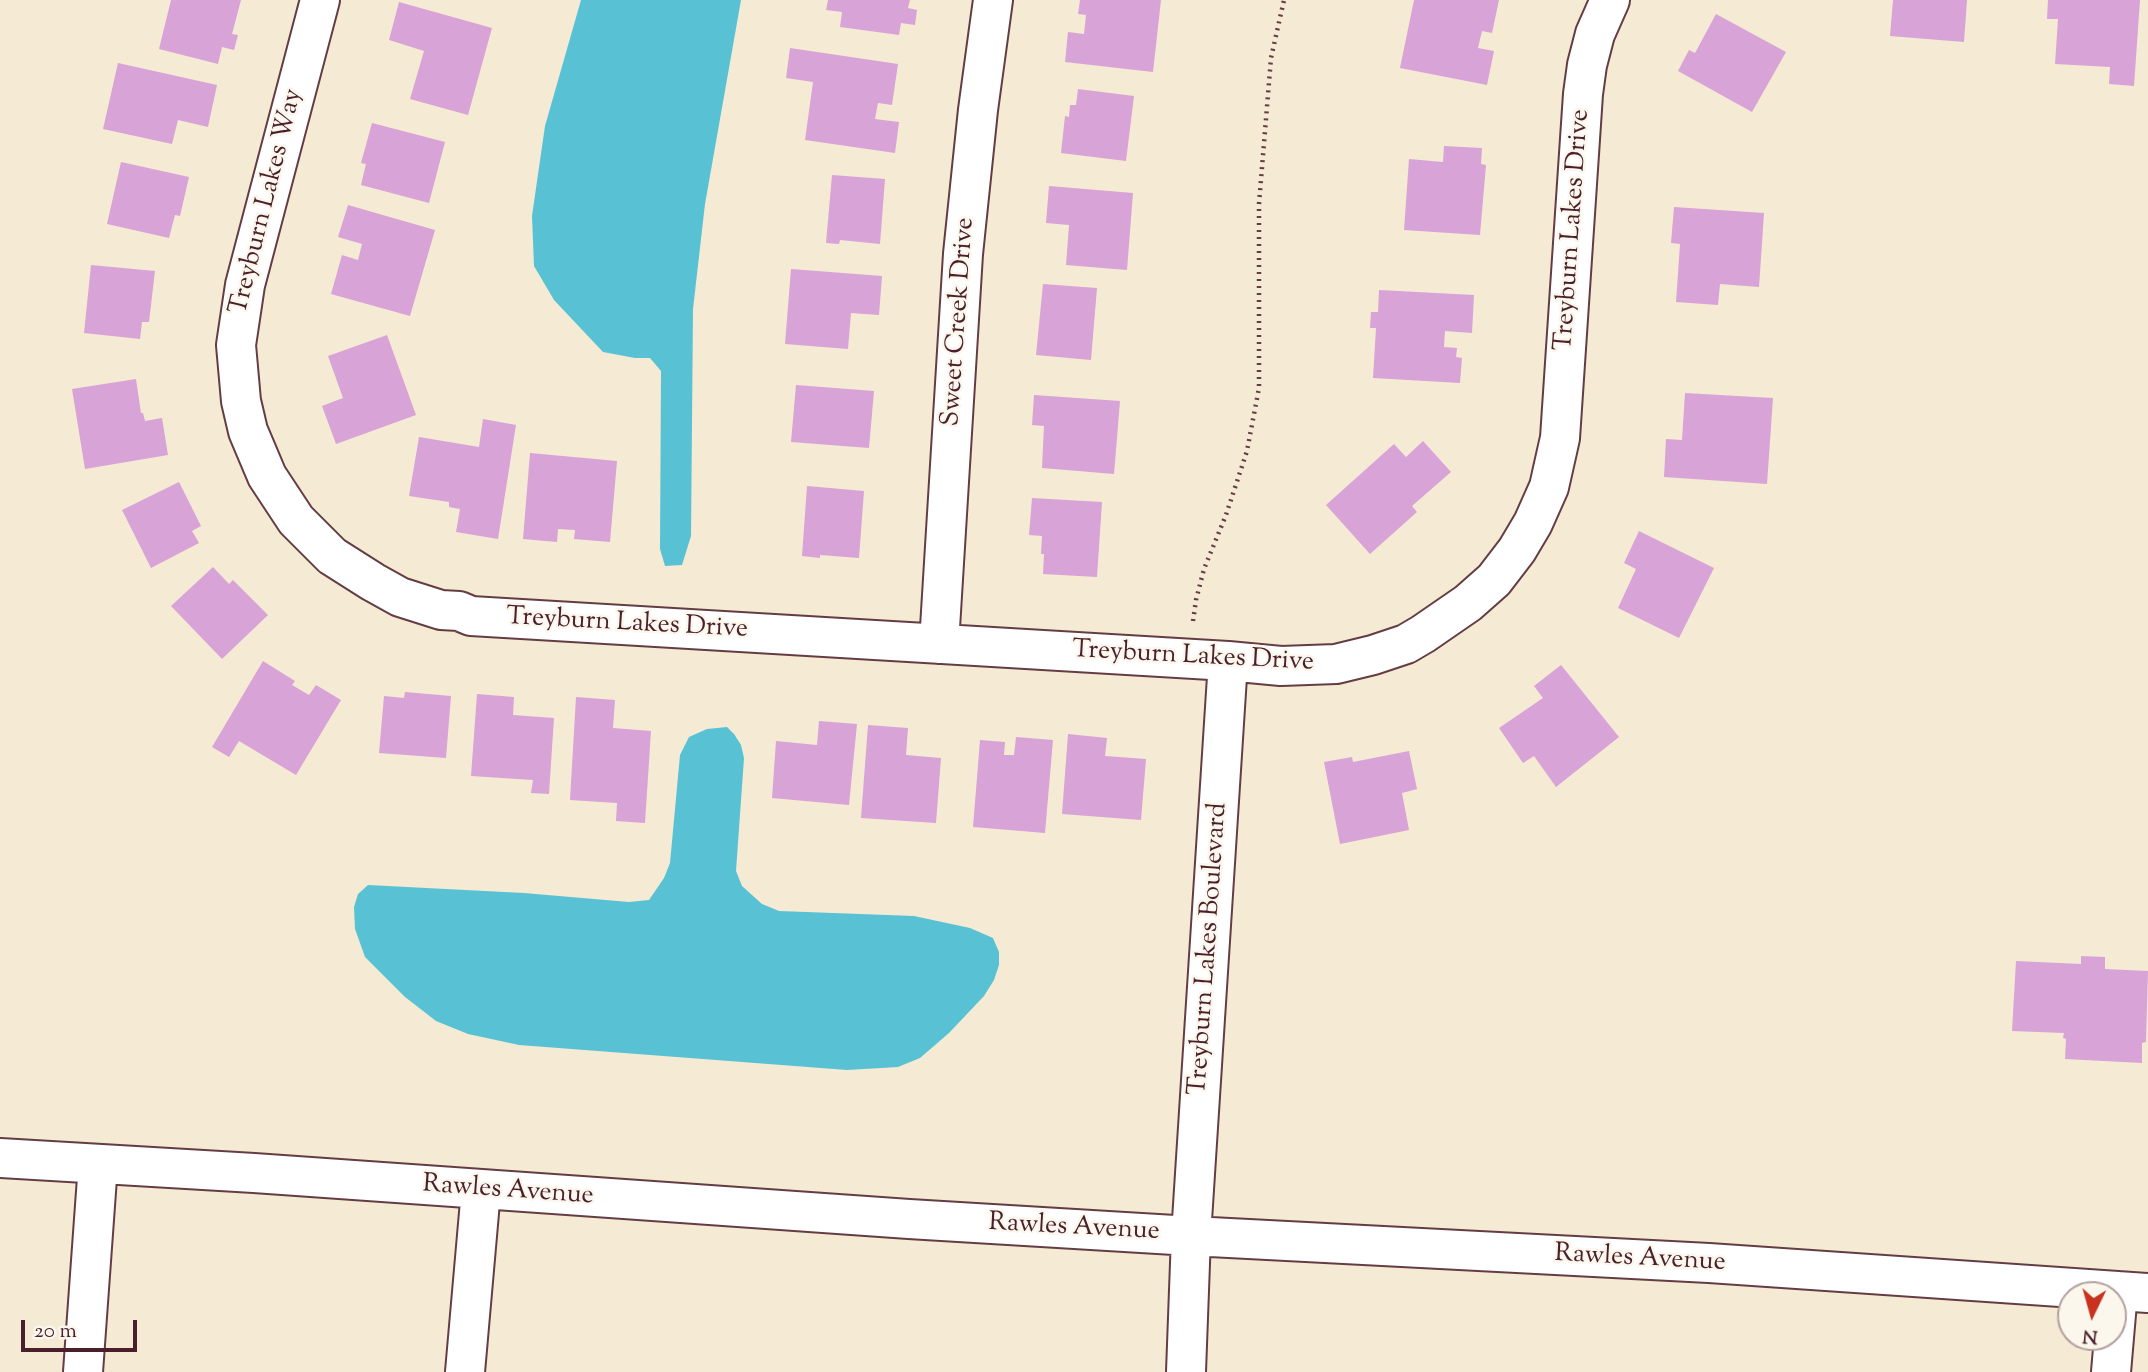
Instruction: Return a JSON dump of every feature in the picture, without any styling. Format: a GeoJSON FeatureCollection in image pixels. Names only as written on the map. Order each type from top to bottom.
{"type":"FeatureCollection","features":[{"type":"Feature","properties":{"kind":"street","name":"Treyburn Lakes Way"},"geometry":{"type":"LineString","coordinates":[[296,520],[267,476],[248,431],[238,383],[236,345],[245,285],[320,0]]}},
{"type":"Feature","properties":{"kind":"street","name":"Sweet Creek Drive"},"geometry":{"type":"LineString","coordinates":[[939,644],[964,241],[993,0]]}},
{"type":"Feature","properties":{"kind":"street","name":"Treyburn Lakes Drive"},"geometry":{"type":"LineString","coordinates":[[296,520],[332,556],[373,583],[400,597],[471,616],[1281,666],[1336,664],[1406,644],[1440,624],[1493,580],[1517,550],[1549,487],[1560,438],[1583,94],[1595,34],[1610,0]]}},
{"type":"Feature","properties":{"kind":"street","name":"Treyburn Lakes Boulevard"},"geometry":{"type":"LineString","coordinates":[[1186,1372],[1191,1236],[1228,661]]}},
{"type":"Feature","properties":{"kind":"street","name":"Rawles Avenue"},"geometry":{"type":"LineString","coordinates":[[0,1158],[747,1209],[1709,1263],[2133,1292]]}},
{"type":"Feature","properties":{"kind":"street"},"geometry":{"type":"LineString","coordinates":[[83,1372],[97,1164]]}},
{"type":"Feature","properties":{"kind":"street"},"geometry":{"type":"LineString","coordinates":[[466,1372],[481,1190]]}},
{"type":"Feature","properties":{"kind":"street"},"geometry":{"type":"LineString","coordinates":[[2111,1372],[2133,1292]]}},
{"type":"Feature","properties":{"kind":"path"},"geometry":{"type":"LineString","coordinates":[[1188,659],[1196,600],[1204,569],[1247,450],[1259,388],[1259,204],[1271,58],[1284,0]]}},
{"type":"Feature","properties":{"kind":"water"},"geometry":{"type":"Polygon","coordinates":[[[581,0],[741,0],[705,204],[693,309],[691,536],[682,565],[665,566],[660,549],[661,371],[650,358],[603,352],[554,300],[534,266],[532,216],[545,126],[581,0]]]}},
{"type":"Feature","properties":{"kind":"water"},"geometry":{"type":"Polygon","coordinates":[[[727,727],[741,745],[744,758],[736,871],[742,886],[762,904],[779,911],[914,916],[970,928],[993,938],[999,952],[999,965],[994,980],[984,996],[949,1033],[920,1058],[898,1067],[847,1070],[519,1045],[468,1034],[436,1021],[405,997],[365,957],[355,929],[354,907],[358,894],[368,885],[524,893],[629,902],[649,900],[664,878],[670,863],[680,755],[689,737],[707,729],[727,727]]]}},
{"type":"Feature","properties":{"kind":"building"},"geometry":{"type":"Polygon","coordinates":[[[171,0],[241,0],[232,34],[238,35],[234,50],[222,47],[218,64],[159,49],[171,0]]]}},
{"type":"Feature","properties":{"kind":"building"},"geometry":{"type":"Polygon","coordinates":[[[828,0],[910,0],[908,8],[917,10],[915,25],[901,23],[899,35],[840,27],[842,12],[826,10],[828,0]]]}},
{"type":"Feature","properties":{"kind":"building"},"geometry":{"type":"Polygon","coordinates":[[[1080,0],[1161,0],[1153,72],[1065,62],[1068,32],[1084,34],[1086,15],[1078,14],[1080,0]]]}},
{"type":"Feature","properties":{"kind":"building"},"geometry":{"type":"Polygon","coordinates":[[[1414,0],[1499,0],[1492,33],[1482,31],[1478,48],[1494,51],[1487,85],[1400,68],[1414,0]]]}},
{"type":"Feature","properties":{"kind":"building"},"geometry":{"type":"Polygon","coordinates":[[[1893,0],[1967,0],[1964,42],[1890,36],[1893,0]]]}},
{"type":"Feature","properties":{"kind":"building"},"geometry":{"type":"Polygon","coordinates":[[[2048,0],[2140,0],[2134,86],[2109,84],[2110,67],[2055,64],[2058,19],[2047,19],[2048,0]]]}},
{"type":"Feature","properties":{"kind":"building"},"geometry":{"type":"Polygon","coordinates":[[[399,2],[492,28],[468,115],[410,99],[424,51],[389,40],[399,2]]]}},
{"type":"Feature","properties":{"kind":"building"},"geometry":{"type":"Polygon","coordinates":[[[1716,14],[1786,52],[1752,112],[1678,71],[1689,50],[1695,53],[1716,14]]]}},
{"type":"Feature","properties":{"kind":"building"},"geometry":{"type":"Polygon","coordinates":[[[790,48],[898,64],[892,105],[878,103],[875,119],[899,122],[895,153],[805,140],[813,82],[786,78],[790,48]]]}},
{"type":"Feature","properties":{"kind":"building"},"geometry":{"type":"Polygon","coordinates":[[[118,63],[217,85],[208,127],[178,120],[172,144],[103,129],[118,63]]]}},
{"type":"Feature","properties":{"kind":"building"},"geometry":{"type":"Polygon","coordinates":[[[1078,89],[1134,96],[1126,161],[1061,153],[1065,116],[1069,117],[1070,105],[1076,105],[1078,89]]]}},
{"type":"Feature","properties":{"kind":"building"},"geometry":{"type":"Polygon","coordinates":[[[372,123],[445,142],[429,203],[361,185],[366,164],[361,163],[372,123]]]}},
{"type":"Feature","properties":{"kind":"building"},"geometry":{"type":"Polygon","coordinates":[[[1444,146],[1482,148],[1481,164],[1486,165],[1480,235],[1404,230],[1409,159],[1443,162],[1444,146]]]}},
{"type":"Feature","properties":{"kind":"building"},"geometry":{"type":"Polygon","coordinates":[[[121,162],[189,177],[180,216],[175,215],[169,238],[107,224],[121,162]]]}},
{"type":"Feature","properties":{"kind":"building"},"geometry":{"type":"Polygon","coordinates":[[[832,175],[885,179],[880,244],[840,240],[839,244],[826,243],[832,175]]]}},
{"type":"Feature","properties":{"kind":"building"},"geometry":{"type":"Polygon","coordinates":[[[1049,186],[1133,193],[1127,270],[1066,265],[1069,225],[1046,223],[1049,186]]]}},
{"type":"Feature","properties":{"kind":"building"},"geometry":{"type":"Polygon","coordinates":[[[348,205],[435,230],[410,316],[331,294],[342,255],[358,260],[362,244],[338,237],[348,205]]]}},
{"type":"Feature","properties":{"kind":"building"},"geometry":{"type":"Polygon","coordinates":[[[1674,207],[1764,213],[1759,287],[1720,284],[1718,305],[1676,302],[1680,244],[1671,243],[1674,207]]]}},
{"type":"Feature","properties":{"kind":"building"},"geometry":{"type":"Polygon","coordinates":[[[91,265],[155,271],[149,322],[142,322],[140,339],[84,333],[91,265]]]}},
{"type":"Feature","properties":{"kind":"building"},"geometry":{"type":"Polygon","coordinates":[[[791,269],[882,276],[879,315],[851,313],[848,349],[785,344],[791,269]]]}},
{"type":"Feature","properties":{"kind":"building"},"geometry":{"type":"Polygon","coordinates":[[[1043,284],[1097,288],[1091,360],[1036,355],[1043,284]]]}},
{"type":"Feature","properties":{"kind":"building"},"geometry":{"type":"Polygon","coordinates":[[[1379,290],[1474,295],[1472,333],[1445,331],[1444,347],[1457,348],[1456,357],[1462,358],[1460,383],[1373,378],[1376,328],[1370,328],[1371,312],[1378,312],[1379,290]]]}},
{"type":"Feature","properties":{"kind":"building"},"geometry":{"type":"Polygon","coordinates":[[[387,335],[416,415],[336,444],[322,406],[343,398],[328,356],[387,335]]]}},
{"type":"Feature","properties":{"kind":"building"},"geometry":{"type":"Polygon","coordinates":[[[136,379],[141,413],[145,421],[162,418],[168,455],[85,469],[72,389],[136,379]]]}},
{"type":"Feature","properties":{"kind":"building"},"geometry":{"type":"Polygon","coordinates":[[[796,385],[874,391],[869,448],[791,442],[796,385]]]}},
{"type":"Feature","properties":{"kind":"building"},"geometry":{"type":"Polygon","coordinates":[[[1685,393],[1773,398],[1767,484],[1664,477],[1666,439],[1682,440],[1685,393]]]}},
{"type":"Feature","properties":{"kind":"building"},"geometry":{"type":"Polygon","coordinates":[[[1034,395],[1120,401],[1114,474],[1042,468],[1044,426],[1032,425],[1034,395]]]}},
{"type":"Feature","properties":{"kind":"building"},"geometry":{"type":"Polygon","coordinates":[[[483,419],[516,425],[498,539],[456,532],[460,509],[449,507],[449,502],[409,496],[419,437],[479,447],[483,419]]]}},
{"type":"Feature","properties":{"kind":"building"},"geometry":{"type":"Polygon","coordinates":[[[1423,441],[1451,472],[1412,506],[1417,512],[1370,554],[1326,505],[1394,444],[1406,457],[1423,441]]]}},
{"type":"Feature","properties":{"kind":"building"},"geometry":{"type":"Polygon","coordinates":[[[530,453],[617,461],[610,542],[574,539],[575,530],[558,529],[557,542],[523,539],[530,453]]]}},
{"type":"Feature","properties":{"kind":"building"},"geometry":{"type":"Polygon","coordinates":[[[179,482],[201,526],[192,531],[199,543],[151,568],[122,510],[179,482]]]}},
{"type":"Feature","properties":{"kind":"building"},"geometry":{"type":"Polygon","coordinates":[[[807,486],[864,491],[859,558],[802,556],[807,486]]]}},
{"type":"Feature","properties":{"kind":"building"},"geometry":{"type":"Polygon","coordinates":[[[1032,498],[1102,502],[1097,577],[1043,574],[1042,536],[1029,535],[1032,498]]]}},
{"type":"Feature","properties":{"kind":"building"},"geometry":{"type":"Polygon","coordinates":[[[1639,531],[1714,568],[1679,638],[1618,608],[1636,569],[1624,563],[1639,531]]]}},
{"type":"Feature","properties":{"kind":"building"},"geometry":{"type":"Polygon","coordinates":[[[213,567],[229,584],[233,580],[268,615],[222,659],[171,606],[213,567]]]}},
{"type":"Feature","properties":{"kind":"building"},"geometry":{"type":"Polygon","coordinates":[[[263,661],[295,681],[292,685],[309,695],[316,685],[341,700],[296,775],[239,741],[229,757],[212,747],[263,661]]]}},
{"type":"Feature","properties":{"kind":"building"},"geometry":{"type":"Polygon","coordinates":[[[1561,665],[1619,737],[1556,787],[1534,756],[1523,763],[1499,728],[1543,698],[1534,686],[1561,665]]]}},
{"type":"Feature","properties":{"kind":"building"},"geometry":{"type":"Polygon","coordinates":[[[405,692],[451,696],[446,758],[379,753],[384,696],[404,698],[405,692]]]}},
{"type":"Feature","properties":{"kind":"building"},"geometry":{"type":"Polygon","coordinates":[[[477,694],[514,697],[513,715],[554,718],[549,794],[531,793],[533,780],[471,776],[477,694]]]}},
{"type":"Feature","properties":{"kind":"building"},"geometry":{"type":"Polygon","coordinates":[[[576,697],[615,700],[613,728],[651,731],[645,823],[616,821],[617,803],[570,800],[576,697]]]}},
{"type":"Feature","properties":{"kind":"building"},"geometry":{"type":"Polygon","coordinates":[[[819,721],[857,724],[849,805],[772,798],[776,741],[817,745],[819,721]]]}},
{"type":"Feature","properties":{"kind":"building"},"geometry":{"type":"Polygon","coordinates":[[[868,725],[908,728],[906,755],[941,758],[936,823],[861,818],[868,725]]]}},
{"type":"Feature","properties":{"kind":"building"},"geometry":{"type":"Polygon","coordinates":[[[1068,734],[1107,738],[1105,756],[1146,759],[1141,820],[1062,814],[1068,734]]]}},
{"type":"Feature","properties":{"kind":"building"},"geometry":{"type":"Polygon","coordinates":[[[1016,737],[1053,740],[1045,833],[973,827],[980,740],[1005,742],[1004,755],[1014,755],[1016,737]]]}},
{"type":"Feature","properties":{"kind":"building"},"geometry":{"type":"Polygon","coordinates":[[[1409,751],[1417,789],[1402,793],[1409,830],[1340,844],[1324,762],[1352,757],[1353,762],[1409,751]]]}},
{"type":"Feature","properties":{"kind":"building"},"geometry":{"type":"Polygon","coordinates":[[[2081,956],[2105,957],[2105,969],[2148,971],[2146,1042],[2142,1043],[2142,1063],[2065,1059],[2064,1033],[2012,1031],[2016,961],[2081,964],[2081,956]]]}}]}
